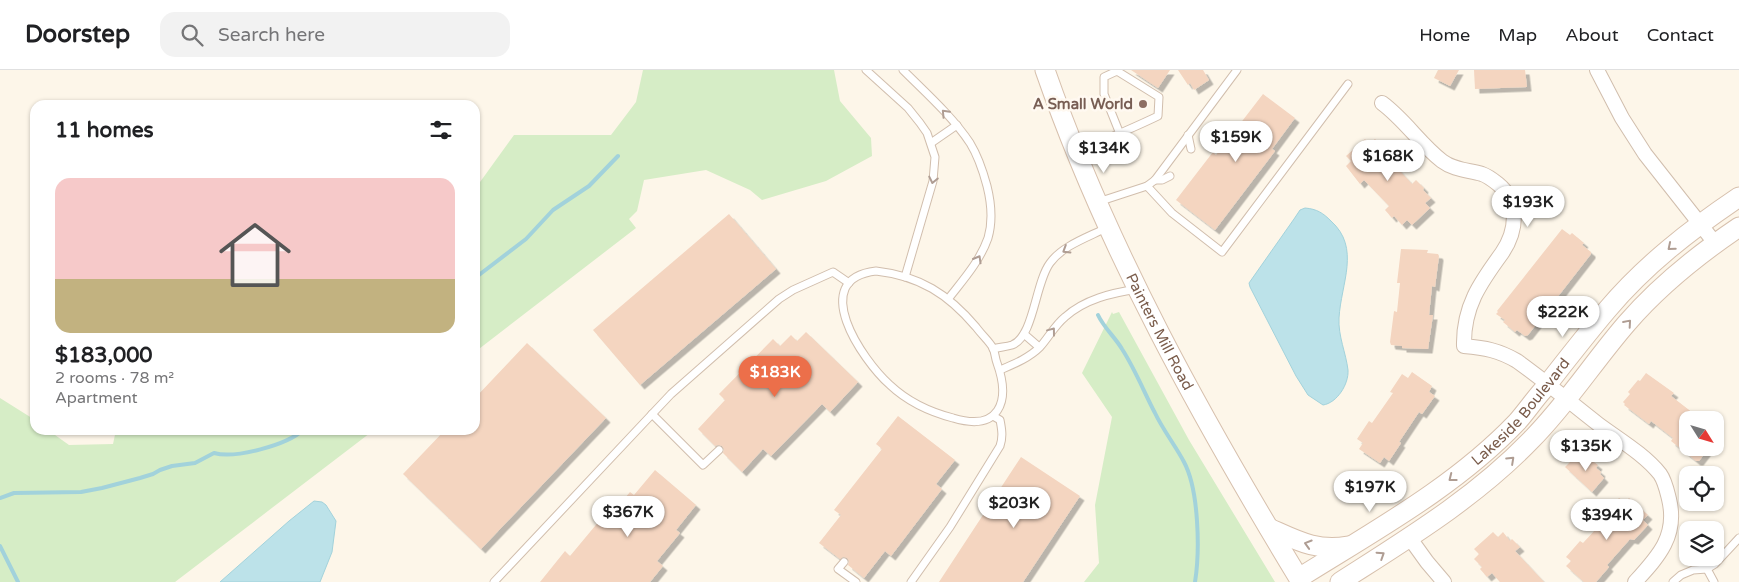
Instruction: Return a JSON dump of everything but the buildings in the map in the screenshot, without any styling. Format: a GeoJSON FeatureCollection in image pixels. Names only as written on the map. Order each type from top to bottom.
{"type":"FeatureCollection","features":[{"type":"Feature","properties":{"kind":"main road","name":"Painters Mill Road"},"geometry":{"type":"LineString","coordinates":[[1045,70],[1098,202],[1138,289],[1205,421],[1300,580]]}},
{"type":"Feature","properties":{"kind":"main road","name":"Lakeside Boulevard"},"geometry":{"type":"LineString","coordinates":[[1300,580],[1422,500],[1482,454],[1517,422],[1608,309],[1642,273],[1700,223],[1739,197]]}},
{"type":"Feature","properties":{"kind":"main road","name":"Lakeside Boulevard"},"geometry":{"type":"LineString","coordinates":[[1340,582],[1466,499],[1499,471],[1532,440],[1567,400],[1634,316],[1660,289],[1715,243],[1739,227]]}},
{"type":"Feature","properties":{"kind":"main road"},"geometry":{"type":"LineString","coordinates":[[1269,528],[1308,545],[1334,549],[1350,546]]}},
{"type":"Feature","properties":{"kind":"street"},"geometry":{"type":"LineString","coordinates":[[1599,70],[1622,118],[1644,154],[1715,243]]}},
{"type":"Feature","properties":{"kind":"street"},"geometry":{"type":"LineString","coordinates":[[1382,103],[1394,112],[1418,139],[1445,163],[1459,170],[1482,174],[1492,179],[1503,189],[1510,199],[1514,210],[1514,227],[1510,242],[1474,295],[1468,311],[1465,324],[1464,346],[1486,348],[1502,353],[1530,370],[1651,465],[1661,476],[1671,508],[1669,536],[1662,550],[1635,582]]}},
{"type":"Feature","properties":{"kind":"street"},"geometry":{"type":"LineString","coordinates":[[1409,537],[1444,582]]}},
{"type":"Feature","properties":{"kind":"lane"},"geometry":{"type":"LineString","coordinates":[[866,70],[908,108],[920,122],[931,143],[934,156],[933,181],[905,277]]}},
{"type":"Feature","properties":{"kind":"lane"},"geometry":{"type":"LineString","coordinates":[[903,70],[957,125],[971,144],[979,162],[990,198],[991,218],[988,237],[973,267],[949,298]]}},
{"type":"Feature","properties":{"kind":"lane"},"geometry":{"type":"LineString","coordinates":[[1098,202],[1147,186],[1154,180],[1236,70]]}},
{"type":"Feature","properties":{"kind":"lane"},"geometry":{"type":"LineString","coordinates":[[1077,152],[1120,134],[1158,116],[1159,97],[1117,71],[1104,77],[1104,94],[1120,134]]}},
{"type":"Feature","properties":{"kind":"lane"},"geometry":{"type":"LineString","coordinates":[[1147,186],[1172,213],[1222,252],[1348,84]]}},
{"type":"Feature","properties":{"kind":"lane"},"geometry":{"type":"LineString","coordinates":[[931,143],[957,125]]}},
{"type":"Feature","properties":{"kind":"lane"},"geometry":{"type":"LineString","coordinates":[[1188,135],[1191,149]]}},
{"type":"Feature","properties":{"kind":"lane"},"geometry":{"type":"LineString","coordinates":[[1154,180],[1162,180],[1170,176]]}},
{"type":"Feature","properties":{"kind":"lane"},"geometry":{"type":"LineString","coordinates":[[993,349],[1014,344],[1024,334],[1030,323],[1044,273],[1062,250],[1109,227]]}},
{"type":"Feature","properties":{"kind":"lane"},"geometry":{"type":"LineString","coordinates":[[494,582],[671,394],[779,299],[793,290],[834,272],[849,283]]}},
{"type":"Feature","properties":{"kind":"lane"},"geometry":{"type":"LineString","coordinates":[[867,272],[890,273],[905,277],[926,285],[949,298],[970,320],[993,349],[1000,370],[1003,391],[1001,403],[993,416],[981,422],[966,422],[934,413],[890,385],[861,350],[849,326],[842,303],[844,291],[849,283],[867,272]]}},
{"type":"Feature","properties":{"kind":"lane"},"geometry":{"type":"LineString","coordinates":[[1000,370],[1020,362],[1039,347],[1066,315],[1080,306],[1112,294],[1138,289]]}},
{"type":"Feature","properties":{"kind":"lane"},"geometry":{"type":"LineString","coordinates":[[1024,334],[1039,347]]}},
{"type":"Feature","properties":{"kind":"lane"},"geometry":{"type":"LineString","coordinates":[[652,414],[704,465],[719,450]]}},
{"type":"Feature","properties":{"kind":"lane"},"geometry":{"type":"LineString","coordinates":[[911,582],[950,527],[1000,446],[1003,436],[1000,420],[993,416]]}},
{"type":"Feature","properties":{"kind":"lane"},"geometry":{"type":"LineString","coordinates":[[1673,582],[1681,575],[1693,570],[1706,569],[1715,564],[1739,538]]}},
{"type":"Feature","properties":{"kind":"lane"},"geometry":{"type":"LineString","coordinates":[[844,562],[838,569],[856,582]]}},
{"type":"Feature","properties":{"kind":"lane"},"geometry":{"type":"LineString","coordinates":[[1706,569],[1714,582]]}},
{"type":"Feature","properties":{"kind":"green space"},"geometry":{"type":"Polygon","coordinates":[[[643,70],[834,70],[840,101],[871,138],[872,156],[826,181],[762,200],[750,190],[706,170],[644,180],[637,211],[629,219],[636,228],[480,348],[480,182],[514,135],[611,135],[636,102],[643,70]]]}},
{"type":"Feature","properties":{"kind":"green space"},"geometry":{"type":"Polygon","coordinates":[[[1112,312],[1113,314],[1119,312],[1189,440],[1275,582],[1084,582],[1099,563],[1095,505],[1112,417],[1082,373],[1112,312]]]}},
{"type":"Feature","properties":{"kind":"green space"},"geometry":{"type":"Polygon","coordinates":[[[0,398],[30,417],[30,435],[55,435],[69,445],[113,444],[115,435],[367,435],[175,582],[0,582],[0,398]]]}},
{"type":"Feature","properties":{"kind":"water"},"geometry":{"type":"Polygon","coordinates":[[[1305,208],[1320,212],[1331,221],[1340,231],[1347,254],[1339,325],[1348,375],[1344,387],[1337,397],[1323,405],[1308,395],[1296,376],[1249,283],[1300,210],[1305,208]]]}},
{"type":"Feature","properties":{"kind":"water"},"geometry":{"type":"Polygon","coordinates":[[[314,501],[322,502],[326,505],[336,521],[332,552],[320,582],[220,582],[289,521],[314,501]]]}},
{"type":"Feature","properties":{"kind":"waterway"},"geometry":{"type":"LineString","coordinates":[[480,274],[526,239],[553,210],[589,186],[618,156]]}},
{"type":"Feature","properties":{"kind":"waterway"},"geometry":{"type":"LineString","coordinates":[[1098,315],[1127,357],[1158,419],[1184,462],[1189,474],[1193,488],[1198,538],[1195,582]]}},
{"type":"Feature","properties":{"kind":"waterway"},"geometry":{"type":"LineString","coordinates":[[0,498],[14,493],[81,492],[102,488],[153,474],[172,466],[195,463],[214,453],[235,454],[247,452],[285,441],[296,435]]}},
{"type":"Feature","properties":{"kind":"waterway"},"geometry":{"type":"LineString","coordinates":[[0,546],[18,582]]}},
{"type":"Feature","properties":{"kind":"place","name":"A Small World"},"geometry":{"type":"Point","coordinates":[1143,104]}}]}
